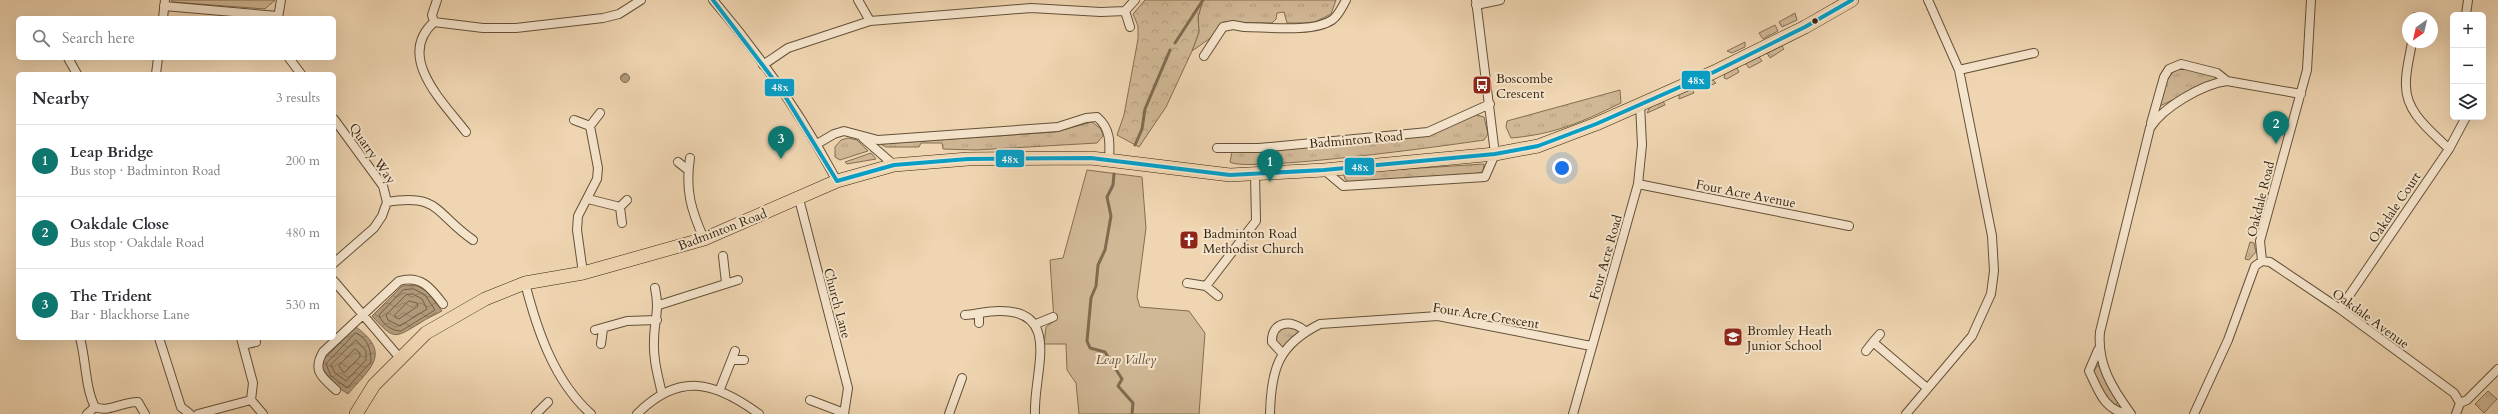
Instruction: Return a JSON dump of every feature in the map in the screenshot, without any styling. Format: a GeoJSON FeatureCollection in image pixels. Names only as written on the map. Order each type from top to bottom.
{"type":"FeatureCollection","features":[{"type":"Feature","properties":{"kind":"main road","name":"Badminton Road"},"geometry":{"type":"LineString","coordinates":[[356,414],[374,385],[399,357],[426,333],[456,314],[525,283],[584,273],[704,239],[799,199],[837,181],[894,165],[968,159],[1063,158],[1109,160],[1230,175],[1324,170],[1495,154],[1538,146],[1596,124],[1728,65],[1805,27],[1852,0]]}},
{"type":"Feature","properties":{"kind":"street"},"geometry":{"type":"LineString","coordinates":[[278,16],[281,0]]}},
{"type":"Feature","properties":{"kind":"street"},"geometry":{"type":"LineString","coordinates":[[434,22],[432,15],[437,0]]}},
{"type":"Feature","properties":{"kind":"street"},"geometry":{"type":"LineString","coordinates":[[466,132],[424,76],[419,61],[421,40],[426,29],[434,22],[483,28],[516,28],[603,18],[619,14],[641,0]]}},
{"type":"Feature","properties":{"kind":"street"},"geometry":{"type":"LineString","coordinates":[[714,0],[763,65],[817,144],[837,181]]}},
{"type":"Feature","properties":{"kind":"street"},"geometry":{"type":"LineString","coordinates":[[858,0],[870,20]]}},
{"type":"Feature","properties":{"kind":"street"},"geometry":{"type":"LineString","coordinates":[[763,65],[788,48],[870,20],[1030,4],[1101,12],[1125,11],[1135,0]]}},
{"type":"Feature","properties":{"kind":"street"},"geometry":{"type":"LineString","coordinates":[[1204,56],[1223,27],[1233,25],[1311,27],[1331,20],[1339,13],[1346,0]]}},
{"type":"Feature","properties":{"kind":"street"},"geometry":{"type":"LineString","coordinates":[[1324,170],[1343,186],[1485,177],[1495,154],[1490,104],[1476,2],[1500,0]]}},
{"type":"Feature","properties":{"kind":"street"},"geometry":{"type":"LineString","coordinates":[[1906,414],[1972,336],[1991,294],[1994,271],[1992,236],[1959,70],[1928,0]]}},
{"type":"Feature","properties":{"kind":"street","name":"Oakdale Road"},"geometry":{"type":"LineString","coordinates":[[2262,261],[2260,241],[2307,70],[2311,0]]}},
{"type":"Feature","properties":{"kind":"street"},"geometry":{"type":"LineString","coordinates":[[2466,12],[2468,0]]}},
{"type":"Feature","properties":{"kind":"street"},"geometry":{"type":"LineString","coordinates":[[163,16],[164,3],[270,16]]}},
{"type":"Feature","properties":{"kind":"street"},"geometry":{"type":"LineString","coordinates":[[1125,11],[1130,27]]}},
{"type":"Feature","properties":{"kind":"street"},"geometry":{"type":"LineString","coordinates":[[2411,48],[2406,86],[2408,102],[2419,120],[2449,149]]}},
{"type":"Feature","properties":{"kind":"street"},"geometry":{"type":"LineString","coordinates":[[1959,70],[2034,52]]}},
{"type":"Feature","properties":{"kind":"street"},"geometry":{"type":"LineString","coordinates":[[69,60],[76,72]]}},
{"type":"Feature","properties":{"kind":"street"},"geometry":{"type":"LineString","coordinates":[[156,72],[158,60]]}},
{"type":"Feature","properties":{"kind":"street"},"geometry":{"type":"LineString","coordinates":[[290,60],[300,72]]}},
{"type":"Feature","properties":{"kind":"street"},"geometry":{"type":"LineString","coordinates":[[2130,414],[2118,412],[2106,404],[2089,371],[2098,350],[2100,332],[2164,77],[2169,69],[2181,64],[2217,73],[2227,81]]}},
{"type":"Feature","properties":{"kind":"street"},"geometry":{"type":"LineString","coordinates":[[2150,128],[2164,110],[2216,83],[2227,81],[2300,94]]}},
{"type":"Feature","properties":{"kind":"street","name":"Badminton Road"},"geometry":{"type":"LineString","coordinates":[[1217,148],[1259,148],[1428,132],[1490,104]]}},
{"type":"Feature","properties":{"kind":"street","name":"Four Acre Road"},"geometry":{"type":"LineString","coordinates":[[1573,414],[1638,184],[1642,145],[1640,104]]}},
{"type":"Feature","properties":{"kind":"street"},"geometry":{"type":"LineString","coordinates":[[590,126],[600,114]]}},
{"type":"Feature","properties":{"kind":"street"},"geometry":{"type":"LineString","coordinates":[[817,144],[834,134],[844,131],[878,140],[1058,127],[1086,118],[1097,117],[1106,125],[1110,141],[1109,160]]}},
{"type":"Feature","properties":{"kind":"street"},"geometry":{"type":"LineString","coordinates":[[574,120],[590,126]]}},
{"type":"Feature","properties":{"kind":"street","name":"Oakdale Court"},"geometry":{"type":"LineString","coordinates":[[2340,309],[2449,149],[2464,120]]}},
{"type":"Feature","properties":{"kind":"street","name":"Quarry Way"},"geometry":{"type":"LineString","coordinates":[[336,122],[383,186],[387,202],[382,216],[374,228],[336,261]]}},
{"type":"Feature","properties":{"kind":"street"},"geometry":{"type":"LineString","coordinates":[[584,273],[577,230],[578,216],[597,179],[598,168],[590,126]]}},
{"type":"Feature","properties":{"kind":"street"},"geometry":{"type":"LineString","coordinates":[[861,136],[894,165]]}},
{"type":"Feature","properties":{"kind":"street"},"geometry":{"type":"LineString","coordinates":[[690,158],[688,170],[688,193],[694,216],[704,239]]}},
{"type":"Feature","properties":{"kind":"street"},"geometry":{"type":"LineString","coordinates":[[678,162],[688,170]]}},
{"type":"Feature","properties":{"kind":"street"},"geometry":{"type":"LineString","coordinates":[[1206,286],[1256,221],[1255,174]]}},
{"type":"Feature","properties":{"kind":"street","name":"Four Acre Avenue"},"geometry":{"type":"LineString","coordinates":[[1638,184],[1849,226]]}},
{"type":"Feature","properties":{"kind":"street","name":"Quarry Way"},"geometry":{"type":"LineString","coordinates":[[387,202],[406,199],[423,201],[436,207],[449,222],[473,240]]}},
{"type":"Feature","properties":{"kind":"street"},"geometry":{"type":"LineString","coordinates":[[588,199],[620,208]]}},
{"type":"Feature","properties":{"kind":"street","name":"Church Lane"},"geometry":{"type":"LineString","coordinates":[[799,199],[848,388],[844,413],[810,400]]}},
{"type":"Feature","properties":{"kind":"street"},"geometry":{"type":"LineString","coordinates":[[622,223],[620,208],[627,200]]}},
{"type":"Feature","properties":{"kind":"street"},"geometry":{"type":"LineString","coordinates":[[723,256],[726,283]]}},
{"type":"Feature","properties":{"kind":"street"},"geometry":{"type":"LineString","coordinates":[[2194,414],[2228,340],[2255,266],[2262,261]]}},
{"type":"Feature","properties":{"kind":"street","name":"Oakdale Avenue"},"geometry":{"type":"LineString","coordinates":[[2262,261],[2270,262],[2340,309],[2454,393],[2460,403]]}},
{"type":"Feature","properties":{"kind":"street"},"geometry":{"type":"LineString","coordinates":[[336,390],[323,378],[318,368],[318,361],[323,352],[399,281],[410,278],[429,286],[443,304]]}},
{"type":"Feature","properties":{"kind":"street"},"geometry":{"type":"LineString","coordinates":[[659,305],[738,280]]}},
{"type":"Feature","properties":{"kind":"street"},"geometry":{"type":"LineString","coordinates":[[336,283],[399,357]]}},
{"type":"Feature","properties":{"kind":"street"},"geometry":{"type":"LineString","coordinates":[[525,283],[533,316],[545,347],[562,379],[591,414]]}},
{"type":"Feature","properties":{"kind":"street"},"geometry":{"type":"LineString","coordinates":[[1187,283],[1206,286],[1218,296]]}},
{"type":"Feature","properties":{"kind":"street"},"geometry":{"type":"LineString","coordinates":[[655,288],[659,305],[654,356],[662,394]]}},
{"type":"Feature","properties":{"kind":"street"},"geometry":{"type":"LineString","coordinates":[[965,315],[998,311],[1014,313],[1028,317],[1036,324],[1041,340],[1034,394],[1035,414]]}},
{"type":"Feature","properties":{"kind":"street"},"geometry":{"type":"LineString","coordinates":[[979,314],[979,323]]}},
{"type":"Feature","properties":{"kind":"street","name":"Four Acre Crescent"},"geometry":{"type":"LineString","coordinates":[[1270,414],[1274,371],[1282,353],[1305,331],[1320,324],[1438,316],[1591,346]]}},
{"type":"Feature","properties":{"kind":"street"},"geometry":{"type":"LineString","coordinates":[[1036,324],[1053,317]]}},
{"type":"Feature","properties":{"kind":"street"},"geometry":{"type":"LineString","coordinates":[[600,344],[599,329],[627,321],[657,320]]}},
{"type":"Feature","properties":{"kind":"street"},"geometry":{"type":"LineString","coordinates":[[1282,353],[1272,342],[1272,335],[1277,327],[1285,322],[1295,323],[1305,331]]}},
{"type":"Feature","properties":{"kind":"street"},"geometry":{"type":"LineString","coordinates":[[1866,351],[1880,334]]}},
{"type":"Feature","properties":{"kind":"street"},"geometry":{"type":"LineString","coordinates":[[81,340],[86,359],[91,400],[95,407]]}},
{"type":"Feature","properties":{"kind":"street"},"geometry":{"type":"LineString","coordinates":[[160,340],[181,407],[190,414]]}},
{"type":"Feature","properties":{"kind":"street"},"geometry":{"type":"LineString","coordinates":[[251,400],[254,383],[242,342],[256,342]]}},
{"type":"Feature","properties":{"kind":"street"},"geometry":{"type":"LineString","coordinates":[[1873,342],[1927,388]]}},
{"type":"Feature","properties":{"kind":"street"},"geometry":{"type":"LineString","coordinates":[[2098,350],[2117,395],[2130,414]]}},
{"type":"Feature","properties":{"kind":"street"},"geometry":{"type":"LineString","coordinates":[[720,389],[733,360],[735,351]]}},
{"type":"Feature","properties":{"kind":"street"},"geometry":{"type":"LineString","coordinates":[[733,360],[744,360]]}},
{"type":"Feature","properties":{"kind":"street"},"geometry":{"type":"LineString","coordinates":[[2456,414],[2460,403],[2467,400],[2498,369]]}},
{"type":"Feature","properties":{"kind":"street"},"geometry":{"type":"LineString","coordinates":[[949,414],[962,378]]}},
{"type":"Feature","properties":{"kind":"street"},"geometry":{"type":"LineString","coordinates":[[637,414],[650,401],[662,394],[677,387],[695,384],[720,389],[739,399],[759,414]]}},
{"type":"Feature","properties":{"kind":"street"},"geometry":{"type":"LineString","coordinates":[[198,414],[251,400]]}},
{"type":"Feature","properties":{"kind":"street"},"geometry":{"type":"LineString","coordinates":[[251,400],[263,414]]}},
{"type":"Feature","properties":{"kind":"street"},"geometry":{"type":"LineString","coordinates":[[87,414],[95,407],[107,408],[130,401],[138,402],[145,414]]}},
{"type":"Feature","properties":{"kind":"street"},"geometry":{"type":"LineString","coordinates":[[536,414],[548,402]]}},
{"type":"Feature","properties":{"kind":"green space"},"geometry":{"type":"Polygon","coordinates":[[[171,0],[275,0],[265,9],[173,2],[171,0]]]}},
{"type":"Feature","properties":{"kind":"green space"},"geometry":{"type":"Polygon","coordinates":[[[1145,0],[1203,0],[1198,17],[1199,32],[1192,51],[1166,107],[1139,147],[1117,135],[1124,115],[1138,39],[1138,26],[1133,14],[1145,0]]]}},
{"type":"Feature","properties":{"kind":"green space"},"geometry":{"type":"Polygon","coordinates":[[[1203,0],[1336,0],[1331,14],[1313,23],[1287,23],[1284,12],[1277,13],[1276,19],[1272,23],[1223,22],[1212,37],[1192,51],[1199,32],[1198,17],[1203,0]]]}},
{"type":"Feature","properties":{"kind":"green space"},"geometry":{"type":"Polygon","coordinates":[[[1795,13],[1797,20],[1782,27],[1779,22],[1795,13]]]}},
{"type":"Feature","properties":{"kind":"green space"},"geometry":{"type":"Polygon","coordinates":[[[1775,25],[1778,31],[1763,39],[1759,33],[1775,25]]]}},
{"type":"Feature","properties":{"kind":"green space"},"geometry":{"type":"Polygon","coordinates":[[[1745,42],[1745,47],[1732,53],[1727,51],[1745,42]]]}},
{"type":"Feature","properties":{"kind":"green space"},"geometry":{"type":"Polygon","coordinates":[[[1781,45],[1784,49],[1770,58],[1767,53],[1781,45]]]}},
{"type":"Feature","properties":{"kind":"green space"},"geometry":{"type":"Polygon","coordinates":[[[1759,57],[1762,61],[1749,68],[1745,63],[1759,57]]]}},
{"type":"Feature","properties":{"kind":"green space"},"geometry":{"type":"Polygon","coordinates":[[[2183,67],[2216,76],[2216,79],[2160,106],[2168,75],[2183,67]]]}},
{"type":"Feature","properties":{"kind":"green space"},"geometry":{"type":"Polygon","coordinates":[[[1737,68],[1739,72],[1727,79],[1724,78],[1725,73],[1737,68]]]}},
{"type":"Feature","properties":{"kind":"green space"},"geometry":{"type":"Polygon","coordinates":[[[1712,79],[1716,83],[1702,89],[1700,85],[1712,79]]]}},
{"type":"Feature","properties":{"kind":"green space"},"geometry":{"type":"Polygon","coordinates":[[[1692,89],[1694,93],[1679,99],[1679,94],[1692,89]]]}},
{"type":"Feature","properties":{"kind":"green space"},"geometry":{"type":"Polygon","coordinates":[[[1620,90],[1621,103],[1568,126],[1542,134],[1511,138],[1506,127],[1507,121],[1620,90]]]}},
{"type":"Feature","properties":{"kind":"green space"},"geometry":{"type":"Polygon","coordinates":[[[1663,101],[1665,105],[1647,113],[1650,107],[1663,101]]]}},
{"type":"Feature","properties":{"kind":"green space"},"geometry":{"type":"Polygon","coordinates":[[[1473,114],[1484,117],[1488,134],[1484,140],[1309,161],[1272,164],[1244,164],[1230,162],[1232,152],[1263,152],[1429,134],[1473,114]]]}},
{"type":"Feature","properties":{"kind":"green space"},"geometry":{"type":"Polygon","coordinates":[[[1092,122],[1101,129],[1103,136],[1097,143],[976,150],[943,149],[942,143],[921,143],[919,147],[886,147],[880,144],[1055,132],[1092,122]]]}},
{"type":"Feature","properties":{"kind":"green space"},"geometry":{"type":"Polygon","coordinates":[[[848,138],[857,140],[868,151],[840,160],[835,157],[835,147],[841,140],[848,138]]]}},
{"type":"Feature","properties":{"kind":"green space"},"geometry":{"type":"Polygon","coordinates":[[[871,153],[876,159],[847,164],[845,162],[871,153]]]}},
{"type":"Feature","properties":{"kind":"green space"},"geometry":{"type":"Polygon","coordinates":[[[1484,164],[1483,172],[1472,174],[1350,183],[1345,179],[1343,173],[1484,164]]]}},
{"type":"Feature","properties":{"kind":"green space","name":"Leap Valley"},"geometry":{"type":"Polygon","coordinates":[[[1087,170],[1142,177],[1146,228],[1137,297],[1140,307],[1189,311],[1205,333],[1199,414],[1079,414],[1076,383],[1067,370],[1066,344],[1044,344],[1046,327],[1054,321],[1050,260],[1063,258],[1087,170]]]}},
{"type":"Feature","properties":{"kind":"green space"},"geometry":{"type":"Polygon","coordinates":[[[2250,242],[2254,243],[2256,252],[2249,260],[2245,259],[2250,242]]]}},
{"type":"Feature","properties":{"kind":"green space"},"geometry":{"type":"Polygon","coordinates":[[[1285,324],[1303,332],[1282,352],[1273,342],[1277,328],[1285,324]]]}},
{"type":"Feature","properties":{"kind":"green space"},"geometry":{"type":"Polygon","coordinates":[[[2098,365],[2118,402],[2116,405],[2109,404],[2093,372],[2098,365]]]}},
{"type":"Feature","properties":{"kind":"green space"},"geometry":{"type":"Polygon","coordinates":[[[2488,391],[2497,399],[2484,413],[2475,404],[2488,391]]]}},
{"type":"Feature","properties":{"kind":"water"},"geometry":{"type":"Polygon","coordinates":[[[625,73],[630,78],[625,83],[620,78],[625,73]]]}},
{"type":"Feature","properties":{"kind":"water"},"geometry":{"type":"Polygon","coordinates":[[[415,285],[427,291],[442,311],[405,332],[399,334],[390,333],[372,316],[402,286],[415,285]]]}},
{"type":"Feature","properties":{"kind":"water"},"geometry":{"type":"Polygon","coordinates":[[[356,327],[373,345],[375,353],[374,361],[370,369],[348,394],[330,381],[322,367],[322,361],[356,327]]]}},
{"type":"Feature","properties":{"kind":"waterway"},"geometry":{"type":"LineString","coordinates":[[1175,43],[1203,0]]}},
{"type":"Feature","properties":{"kind":"waterway"},"geometry":{"type":"LineString","coordinates":[[1135,145],[1142,129],[1145,109],[1170,50]]}},
{"type":"Feature","properties":{"kind":"waterway"},"geometry":{"type":"LineString","coordinates":[[1114,174],[1113,185],[1107,197],[1111,216],[1105,250],[1098,265],[1096,286],[1091,298],[1087,341],[1090,348],[1105,352],[1122,379],[1118,386],[1133,403],[1132,414]]}},
{"type":"Feature","properties":{"kind":"transit line","name":"48x"},"geometry":{"type":"LineString","coordinates":[[713,0],[780,88],[837,181]]}},
{"type":"Feature","properties":{"kind":"transit line","name":"48x"},"geometry":{"type":"LineString","coordinates":[[837,181],[894,165],[968,159],[1091,158],[1230,175],[1324,170],[1495,154],[1538,146],[1596,124],[1714,72],[1805,27],[1852,0]]}},
{"type":"Feature","properties":{"kind":"place","name":"Boscombe Crescent"},"geometry":{"type":"Point","coordinates":[1482,85]}},
{"type":"Feature","properties":{"kind":"place","name":"Oakdale Close"},"geometry":{"type":"Point","coordinates":[2276,144]}},
{"type":"Feature","properties":{"kind":"place","name":"The Trident"},"geometry":{"type":"Point","coordinates":[781,159]}},
{"type":"Feature","properties":{"kind":"place","name":"Leap Bridge"},"geometry":{"type":"Point","coordinates":[1270,182]}},
{"type":"Feature","properties":{"kind":"place","name":"Badminton Road Methodist Church"},"geometry":{"type":"Point","coordinates":[1189,240]}},
{"type":"Feature","properties":{"kind":"place","name":"Bromley Heath Junior School"},"geometry":{"type":"Point","coordinates":[1733,337]}}]}
